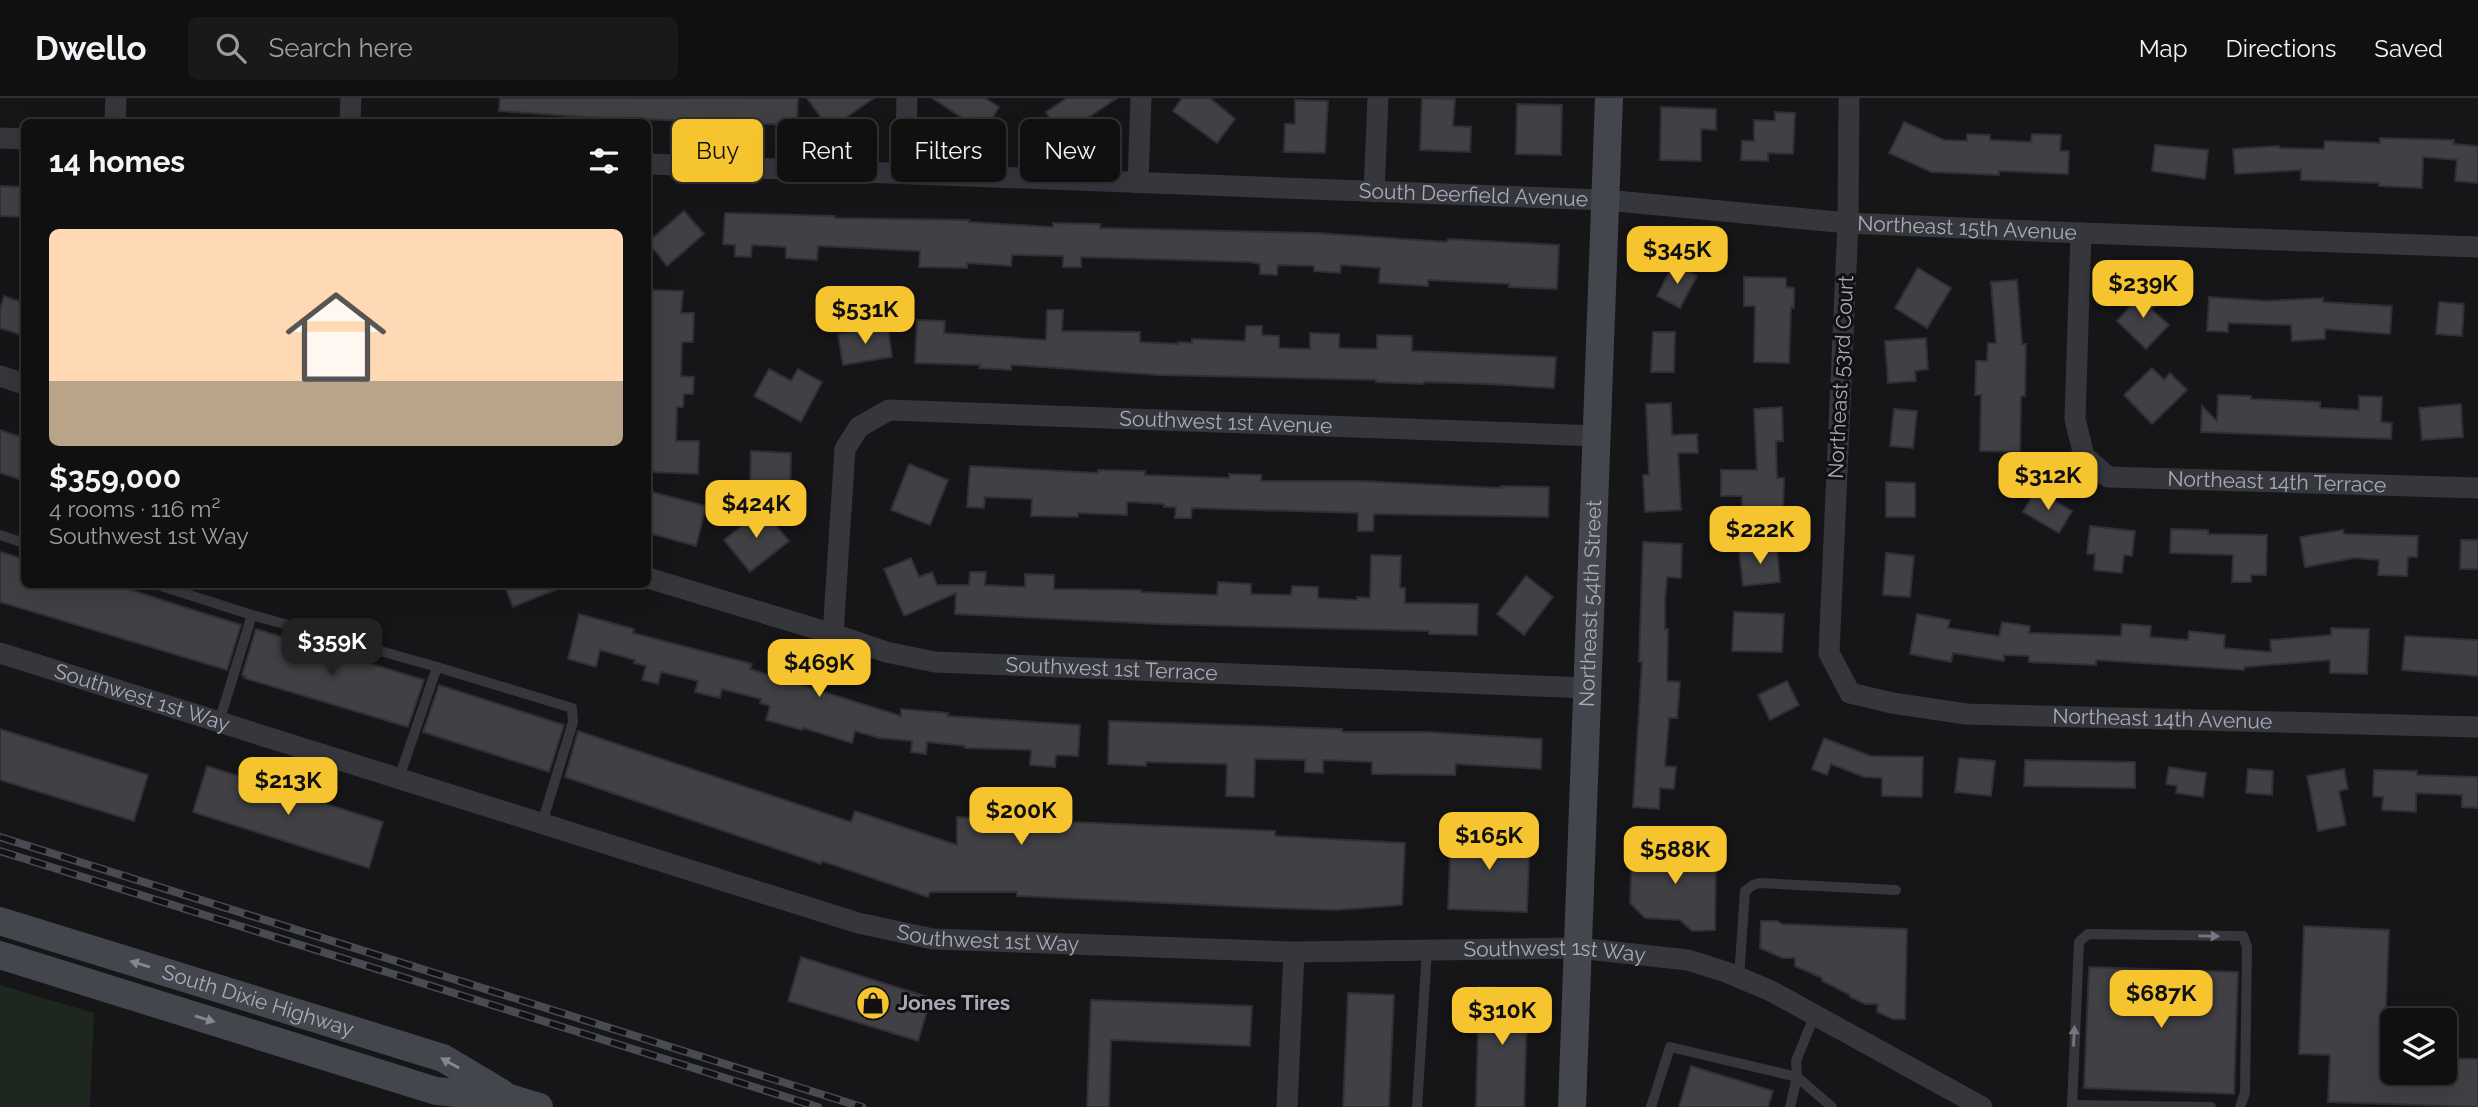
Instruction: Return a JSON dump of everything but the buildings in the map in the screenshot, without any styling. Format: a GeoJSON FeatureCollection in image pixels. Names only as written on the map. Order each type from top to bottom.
{"type":"FeatureCollection","features":[{"type":"Feature","properties":{"kind":"main road","name":"Northeast 54th Street"},"geometry":{"type":"LineString","coordinates":[[1572,1107],[1598,436],[1616,201],[1609,98]]}},
{"type":"Feature","properties":{"kind":"main road","name":"South Dixie Highway"},"geometry":{"type":"LineString","coordinates":[[0,920],[443,1058],[508,1102]]}},
{"type":"Feature","properties":{"kind":"main road","name":"South Dixie Highway"},"geometry":{"type":"LineString","coordinates":[[0,955],[436,1091],[539,1107]]}},
{"type":"Feature","properties":{"kind":"street"},"geometry":{"type":"LineString","coordinates":[[116,98],[116,119]]}},
{"type":"Feature","properties":{"kind":"street"},"geometry":{"type":"LineString","coordinates":[[350,119],[351,98]]}},
{"type":"Feature","properties":{"kind":"street"},"geometry":{"type":"LineString","coordinates":[[906,119],[907,98]]}},
{"type":"Feature","properties":{"kind":"street"},"geometry":{"type":"LineString","coordinates":[[1138,183],[1141,98]]}},
{"type":"Feature","properties":{"kind":"street"},"geometry":{"type":"LineString","coordinates":[[1374,192],[1378,98]]}},
{"type":"Feature","properties":{"kind":"street","name":"Northeast 53rd Court"},"geometry":{"type":"LineString","coordinates":[[1849,98],[1848,223],[1829,653],[1850,693]]}},
{"type":"Feature","properties":{"kind":"street"},"geometry":{"type":"LineString","coordinates":[[0,138],[21,139]]}},
{"type":"Feature","properties":{"kind":"street","name":"South Deerfield Avenue"},"geometry":{"type":"LineString","coordinates":[[651,164],[891,173]]}},
{"type":"Feature","properties":{"kind":"street","name":"South Deerfield Avenue"},"geometry":{"type":"LineString","coordinates":[[1006,177],[1616,201]]}},
{"type":"Feature","properties":{"kind":"street","name":"Northeast 15th Avenue"},"geometry":{"type":"LineString","coordinates":[[1616,201],[1848,223],[2478,247]]}},
{"type":"Feature","properties":{"kind":"street","name":"Northeast 14th Terrace"},"geometry":{"type":"LineString","coordinates":[[2081,233],[2076,419],[2084,456],[2108,477],[2478,488]]}},
{"type":"Feature","properties":{"kind":"street"},"geometry":{"type":"LineString","coordinates":[[0,376],[21,383]]}},
{"type":"Feature","properties":{"kind":"street","name":"Southwest 1st Avenue"},"geometry":{"type":"LineString","coordinates":[[833,634],[845,449],[859,427],[889,411],[1598,436]]}},
{"type":"Feature","properties":{"kind":"street","name":"Southwest 1st Terrace"},"geometry":{"type":"LineString","coordinates":[[651,579],[886,652],[935,662],[1589,688]]}},
{"type":"Feature","properties":{"kind":"street","name":"Southwest 1st Way"},"geometry":{"type":"LineString","coordinates":[[0,653],[858,923],[933,939],[1294,952],[1578,948],[1688,960],[1740,977],[1815,1014],[1982,1107]]}},
{"type":"Feature","properties":{"kind":"street","name":"Northeast 14th Avenue"},"geometry":{"type":"LineString","coordinates":[[1850,693],[1892,704],[1966,714],[2478,727]]}},
{"type":"Feature","properties":{"kind":"street"},"geometry":{"type":"LineString","coordinates":[[1287,1107],[1294,952]]}},
{"type":"Feature","properties":{"kind":"lane"},"geometry":{"type":"LineString","coordinates":[[0,535],[21,542]]}},
{"type":"Feature","properties":{"kind":"lane"},"geometry":{"type":"LineString","coordinates":[[168,588],[572,708],[573,722],[542,823]]}},
{"type":"Feature","properties":{"kind":"lane"},"geometry":{"type":"LineString","coordinates":[[219,722],[252,615]]}},
{"type":"Feature","properties":{"kind":"lane"},"geometry":{"type":"LineString","coordinates":[[399,778],[437,667]]}},
{"type":"Feature","properties":{"kind":"lane"},"geometry":{"type":"LineString","coordinates":[[1740,977],[1745,891],[1752,885],[1760,883],[1896,890]]}},
{"type":"Feature","properties":{"kind":"lane"},"geometry":{"type":"LineString","coordinates":[[2211,1107],[2072,1106],[2080,942],[2088,934],[2242,936],[2247,947],[2245,1093],[2240,1107]]}},
{"type":"Feature","properties":{"kind":"lane"},"geometry":{"type":"LineString","coordinates":[[1417,1107],[1427,950]]}},
{"type":"Feature","properties":{"kind":"lane"},"geometry":{"type":"LineString","coordinates":[[1790,1107],[1797,1077],[1796,1061],[1815,1014]]}},
{"type":"Feature","properties":{"kind":"lane"},"geometry":{"type":"LineString","coordinates":[[1651,1107],[1670,1046],[1797,1077],[1832,1107]]}},
{"type":"Feature","properties":{"kind":"shaded area"},"geometry":{"type":"Polygon","coordinates":[[[0,985],[94,1013],[90,1107],[0,1107],[0,985]]]}},
{"type":"Feature","properties":{"kind":"railway"},"geometry":{"type":"LineString","coordinates":[[0,837],[862,1107]]}},
{"type":"Feature","properties":{"kind":"railway"},"geometry":{"type":"LineString","coordinates":[[0,851],[818,1107]]}},
{"type":"Feature","properties":{"kind":"place","name":"Jones Tires"},"geometry":{"type":"Point","coordinates":[873,1003]}}]}
